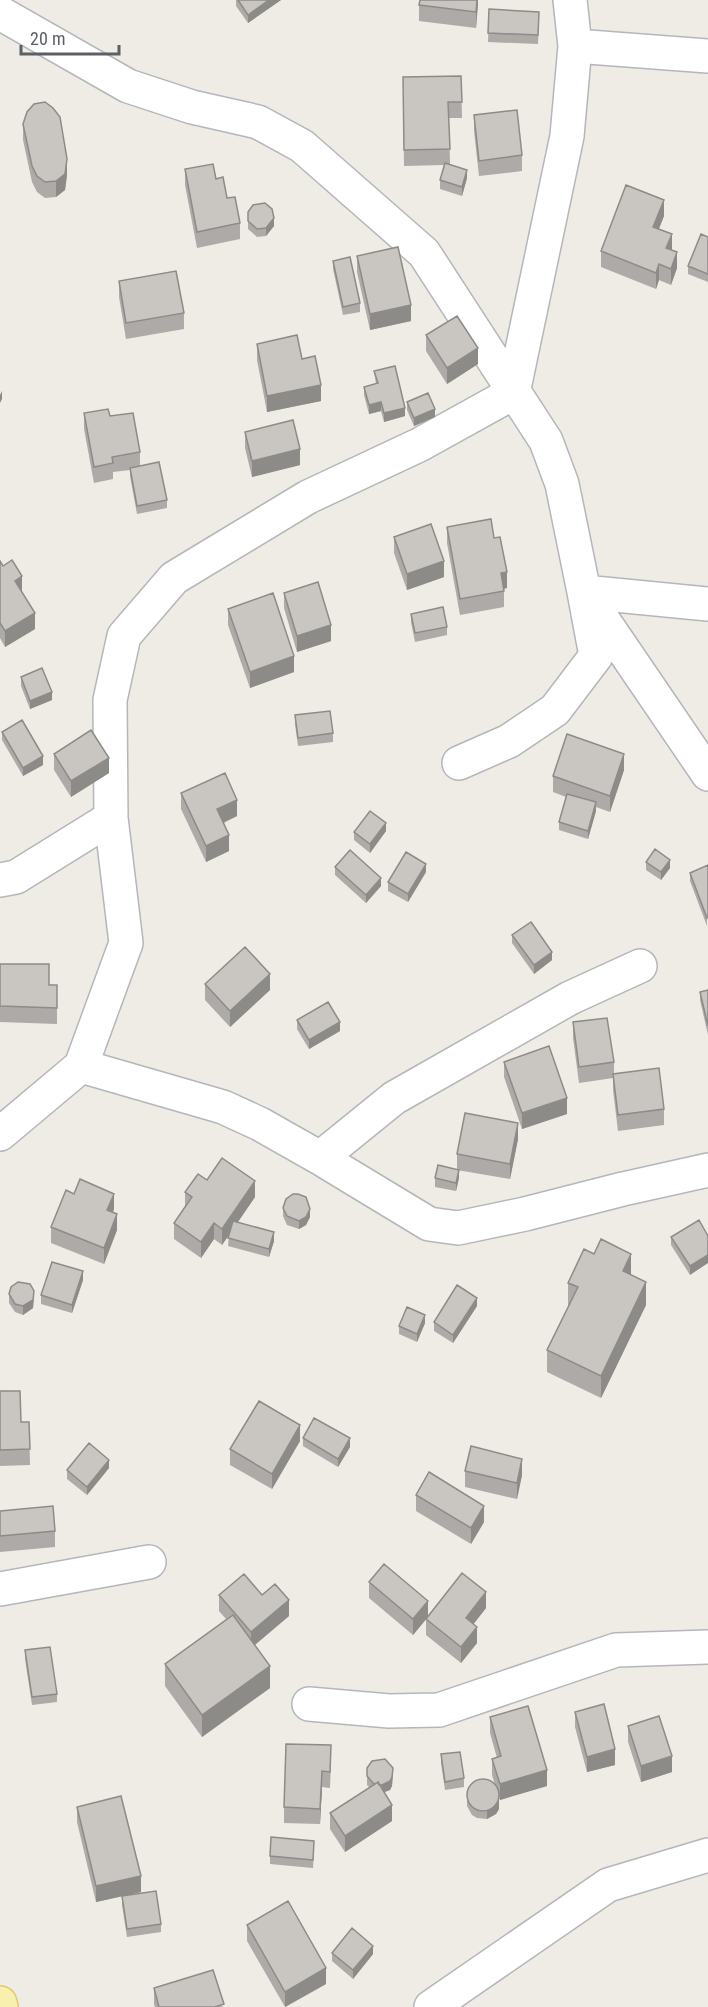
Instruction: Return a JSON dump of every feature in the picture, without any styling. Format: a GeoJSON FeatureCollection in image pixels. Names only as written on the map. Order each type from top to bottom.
{"type":"FeatureCollection","features":[{"type":"Feature","properties":{"kind":"street"},"geometry":{"type":"LineString","coordinates":[[0,1134],[81,1066],[126,943],[111,818],[110,700],[124,636],[174,578],[308,497],[419,445],[513,393],[567,136],[575,46],[570,0]]}},
{"type":"Feature","properties":{"kind":"street"},"geometry":{"type":"LineString","coordinates":[[0,13],[128,86],[192,107],[258,122],[302,146],[424,253],[546,441],[562,484],[596,656],[555,710],[509,741],[459,764]]}},
{"type":"Feature","properties":{"kind":"street"},"geometry":{"type":"LineString","coordinates":[[575,46],[708,56]]}},
{"type":"Feature","properties":{"kind":"street"},"geometry":{"type":"LineString","coordinates":[[584,592],[708,604]]}},
{"type":"Feature","properties":{"kind":"street"},"geometry":{"type":"LineString","coordinates":[[584,592],[708,774]]}},
{"type":"Feature","properties":{"kind":"street"},"geometry":{"type":"LineString","coordinates":[[0,880],[16,877],[111,818]]}},
{"type":"Feature","properties":{"kind":"street"},"geometry":{"type":"LineString","coordinates":[[320,1158],[394,1098],[421,1081],[570,998],[640,966]]}},
{"type":"Feature","properties":{"kind":"street"},"geometry":{"type":"LineString","coordinates":[[81,1066],[223,1107],[260,1124],[320,1158],[429,1224],[458,1228],[708,1170]]}},
{"type":"Feature","properties":{"kind":"street"},"geometry":{"type":"LineString","coordinates":[[0,1589],[149,1562]]}},
{"type":"Feature","properties":{"kind":"street"},"geometry":{"type":"LineString","coordinates":[[309,1704],[389,1711],[439,1710],[616,1650],[708,1647]]}},
{"type":"Feature","properties":{"kind":"street"},"geometry":{"type":"LineString","coordinates":[[430,2007],[608,1885],[708,1855]]}},
{"type":"Feature","properties":{"kind":"building"},"geometry":{"type":"Polygon","coordinates":[[[238,0],[269,0],[248,15],[238,0]]]}},
{"type":"Feature","properties":{"kind":"building"},"geometry":{"type":"Polygon","coordinates":[[[420,0],[477,0],[476,12],[419,5],[420,0]]]}},
{"type":"Feature","properties":{"kind":"building"},"geometry":{"type":"Polygon","coordinates":[[[489,9],[539,12],[538,35],[488,33],[489,9]]]}},
{"type":"Feature","properties":{"kind":"building"},"geometry":{"type":"Polygon","coordinates":[[[461,76],[462,102],[448,102],[450,149],[404,150],[403,77],[461,76]]]}},
{"type":"Feature","properties":{"kind":"building"},"geometry":{"type":"Polygon","coordinates":[[[45,102],[60,117],[67,159],[65,174],[56,181],[45,182],[37,176],[32,166],[23,124],[27,112],[34,104],[45,102]]]}},
{"type":"Feature","properties":{"kind":"building"},"geometry":{"type":"Polygon","coordinates":[[[517,110],[522,155],[479,161],[474,115],[517,110]]]}},
{"type":"Feature","properties":{"kind":"building"},"geometry":{"type":"Polygon","coordinates":[[[445,163],[467,170],[462,187],[440,180],[445,163]]]}},
{"type":"Feature","properties":{"kind":"building"},"geometry":{"type":"Polygon","coordinates":[[[213,164],[216,179],[223,177],[227,198],[235,197],[240,223],[197,232],[185,169],[213,164]]]}},
{"type":"Feature","properties":{"kind":"building"},"geometry":{"type":"Polygon","coordinates":[[[626,185],[664,200],[653,227],[672,234],[666,248],[677,252],[671,269],[659,264],[656,273],[601,251],[626,185]]]}},
{"type":"Feature","properties":{"kind":"building"},"geometry":{"type":"Polygon","coordinates":[[[265,203],[272,209],[274,218],[266,228],[257,229],[248,221],[248,212],[253,205],[265,203]]]}},
{"type":"Feature","properties":{"kind":"building"},"geometry":{"type":"Polygon","coordinates":[[[701,234],[708,237],[708,274],[688,266],[701,234]]]}},
{"type":"Feature","properties":{"kind":"building"},"geometry":{"type":"Polygon","coordinates":[[[398,247],[411,305],[370,314],[357,256],[398,247]]]}},
{"type":"Feature","properties":{"kind":"building"},"geometry":{"type":"Polygon","coordinates":[[[350,257],[360,303],[343,307],[333,261],[350,257]]]}},
{"type":"Feature","properties":{"kind":"building"},"geometry":{"type":"Polygon","coordinates":[[[176,271],[184,313],[126,323],[119,281],[176,271]]]}},
{"type":"Feature","properties":{"kind":"building"},"geometry":{"type":"Polygon","coordinates":[[[457,316],[478,348],[447,368],[426,335],[457,316]]]}},
{"type":"Feature","properties":{"kind":"building"},"geometry":{"type":"Polygon","coordinates":[[[297,335],[302,359],[315,356],[321,385],[267,396],[257,344],[297,335]]]}},
{"type":"Feature","properties":{"kind":"building"},"geometry":{"type":"Polygon","coordinates":[[[395,366],[405,408],[384,413],[381,402],[369,405],[364,387],[378,383],[374,371],[395,366]]]}},
{"type":"Feature","properties":{"kind":"building"},"geometry":{"type":"Polygon","coordinates":[[[428,393],[435,409],[414,418],[407,402],[428,393]]]}},
{"type":"Feature","properties":{"kind":"building"},"geometry":{"type":"Polygon","coordinates":[[[108,409],[110,416],[133,413],[140,452],[112,457],[113,463],[94,467],[84,413],[108,409]]]}},
{"type":"Feature","properties":{"kind":"building"},"geometry":{"type":"Polygon","coordinates":[[[293,420],[300,449],[252,461],[245,432],[293,420]]]}},
{"type":"Feature","properties":{"kind":"building"},"geometry":{"type":"Polygon","coordinates":[[[159,462],[167,500],[137,506],[130,468],[159,462]]]}},
{"type":"Feature","properties":{"kind":"building"},"geometry":{"type":"Polygon","coordinates":[[[491,519],[494,538],[500,537],[507,572],[501,573],[504,591],[460,599],[447,527],[491,519]]]}},
{"type":"Feature","properties":{"kind":"building"},"geometry":{"type":"Polygon","coordinates":[[[431,524],[444,561],[407,574],[394,537],[431,524]]]}},
{"type":"Feature","properties":{"kind":"building"},"geometry":{"type":"Polygon","coordinates":[[[12,560],[22,576],[15,581],[35,613],[5,631],[0,623],[0,561],[3,566],[12,560]]]}},
{"type":"Feature","properties":{"kind":"building"},"geometry":{"type":"Polygon","coordinates":[[[318,582],[331,625],[297,636],[284,593],[318,582]]]}},
{"type":"Feature","properties":{"kind":"building"},"geometry":{"type":"Polygon","coordinates":[[[273,593],[294,656],[250,672],[228,609],[273,593]]]}},
{"type":"Feature","properties":{"kind":"building"},"geometry":{"type":"Polygon","coordinates":[[[443,607],[447,627],[415,633],[411,614],[443,607]]]}},
{"type":"Feature","properties":{"kind":"building"},"geometry":{"type":"Polygon","coordinates":[[[42,668],[52,692],[30,701],[21,677],[42,668]]]}},
{"type":"Feature","properties":{"kind":"building"},"geometry":{"type":"Polygon","coordinates":[[[330,711],[333,733],[298,738],[295,715],[330,711]]]}},
{"type":"Feature","properties":{"kind":"building"},"geometry":{"type":"Polygon","coordinates":[[[22,720],[43,756],[23,768],[2,732],[22,720]]]}},
{"type":"Feature","properties":{"kind":"building"},"geometry":{"type":"Polygon","coordinates":[[[91,730],[109,758],[71,781],[54,754],[91,730]]]}},
{"type":"Feature","properties":{"kind":"building"},"geometry":{"type":"Polygon","coordinates":[[[567,734],[624,754],[610,796],[553,776],[567,734]]]}},
{"type":"Feature","properties":{"kind":"building"},"geometry":{"type":"Polygon","coordinates":[[[225,773],[237,800],[217,809],[229,835],[206,846],[181,793],[225,773]]]}},
{"type":"Feature","properties":{"kind":"building"},"geometry":{"type":"Polygon","coordinates":[[[567,794],[596,802],[588,831],[559,822],[567,794]]]}},
{"type":"Feature","properties":{"kind":"building"},"geometry":{"type":"Polygon","coordinates":[[[370,811],[386,823],[370,844],[354,832],[370,811]]]}},
{"type":"Feature","properties":{"kind":"building"},"geometry":{"type":"Polygon","coordinates":[[[655,849],[670,860],[661,872],[646,862],[655,849]]]}},
{"type":"Feature","properties":{"kind":"building"},"geometry":{"type":"Polygon","coordinates":[[[350,850],[381,878],[366,895],[335,867],[350,850]]]}},
{"type":"Feature","properties":{"kind":"building"},"geometry":{"type":"Polygon","coordinates":[[[406,852],[426,864],[408,894],[388,882],[406,852]]]}},
{"type":"Feature","properties":{"kind":"building"},"geometry":{"type":"Polygon","coordinates":[[[708,865],[708,918],[707,918],[690,873],[708,865]]]}},
{"type":"Feature","properties":{"kind":"building"},"geometry":{"type":"Polygon","coordinates":[[[531,922],[552,952],[534,965],[512,935],[531,922]]]}},
{"type":"Feature","properties":{"kind":"building"},"geometry":{"type":"Polygon","coordinates":[[[245,947],[270,974],[230,1011],[205,984],[245,947]]]}},
{"type":"Feature","properties":{"kind":"building"},"geometry":{"type":"Polygon","coordinates":[[[0,964],[49,964],[49,985],[57,985],[57,1008],[0,1006],[0,964]]]}},
{"type":"Feature","properties":{"kind":"building"},"geometry":{"type":"Polygon","coordinates":[[[708,990],[708,1026],[700,992],[708,990]]]}},
{"type":"Feature","properties":{"kind":"building"},"geometry":{"type":"Polygon","coordinates":[[[328,1002],[340,1022],[309,1040],[297,1020],[328,1002]]]}},
{"type":"Feature","properties":{"kind":"building"},"geometry":{"type":"Polygon","coordinates":[[[607,1018],[614,1062],[579,1067],[573,1022],[607,1018]]]}},
{"type":"Feature","properties":{"kind":"building"},"geometry":{"type":"Polygon","coordinates":[[[549,1046],[567,1098],[522,1113],[504,1062],[549,1046]]]}},
{"type":"Feature","properties":{"kind":"building"},"geometry":{"type":"Polygon","coordinates":[[[659,1068],[664,1109],[618,1115],[613,1074],[659,1068]]]}},
{"type":"Feature","properties":{"kind":"building"},"geometry":{"type":"Polygon","coordinates":[[[465,1113],[518,1123],[510,1164],[457,1154],[465,1113]]]}},
{"type":"Feature","properties":{"kind":"building"},"geometry":{"type":"Polygon","coordinates":[[[222,1158],[255,1181],[222,1229],[214,1223],[201,1242],[174,1223],[192,1197],[185,1192],[198,1174],[207,1180],[222,1158]]]}},
{"type":"Feature","properties":{"kind":"building"},"geometry":{"type":"Polygon","coordinates":[[[438,1165],[459,1170],[456,1183],[435,1178],[438,1165]]]}},
{"type":"Feature","properties":{"kind":"building"},"geometry":{"type":"Polygon","coordinates":[[[80,1179],[114,1194],[107,1210],[117,1214],[104,1248],[51,1227],[66,1190],[74,1194],[80,1179]]]}},
{"type":"Feature","properties":{"kind":"building"},"geometry":{"type":"Polygon","coordinates":[[[293,1194],[306,1197],[310,1209],[306,1217],[299,1221],[287,1216],[283,1208],[286,1199],[293,1194]]]}},
{"type":"Feature","properties":{"kind":"building"},"geometry":{"type":"Polygon","coordinates":[[[699,1220],[708,1236],[708,1255],[690,1266],[671,1237],[699,1220]]]}},
{"type":"Feature","properties":{"kind":"building"},"geometry":{"type":"Polygon","coordinates":[[[233,1221],[274,1232],[269,1249],[228,1238],[233,1221]]]}},
{"type":"Feature","properties":{"kind":"building"},"geometry":{"type":"Polygon","coordinates":[[[601,1239],[631,1254],[623,1271],[646,1282],[601,1376],[547,1350],[578,1287],[568,1283],[584,1249],[594,1254],[601,1239]]]}},
{"type":"Feature","properties":{"kind":"building"},"geometry":{"type":"Polygon","coordinates":[[[52,1262],[83,1271],[72,1305],[41,1295],[52,1262]]]}},
{"type":"Feature","properties":{"kind":"building"},"geometry":{"type":"Polygon","coordinates":[[[18,1282],[30,1284],[34,1291],[33,1300],[23,1306],[15,1304],[9,1294],[11,1287],[18,1282]]]}},
{"type":"Feature","properties":{"kind":"building"},"geometry":{"type":"Polygon","coordinates":[[[457,1285],[477,1298],[453,1335],[434,1322],[457,1285]]]}},
{"type":"Feature","properties":{"kind":"building"},"geometry":{"type":"Polygon","coordinates":[[[407,1307],[425,1315],[417,1334],[399,1326],[407,1307]]]}},
{"type":"Feature","properties":{"kind":"building"},"geometry":{"type":"Polygon","coordinates":[[[0,1391],[20,1391],[21,1422],[29,1422],[30,1449],[0,1450],[0,1391]]]}},
{"type":"Feature","properties":{"kind":"building"},"geometry":{"type":"Polygon","coordinates":[[[259,1401],[300,1425],[272,1474],[230,1449],[259,1401]]]}},
{"type":"Feature","properties":{"kind":"building"},"geometry":{"type":"Polygon","coordinates":[[[314,1418],[350,1438],[338,1459],[303,1438],[314,1418]]]}},
{"type":"Feature","properties":{"kind":"building"},"geometry":{"type":"Polygon","coordinates":[[[89,1443],[109,1460],[87,1487],[67,1470],[89,1443]]]}},
{"type":"Feature","properties":{"kind":"building"},"geometry":{"type":"Polygon","coordinates":[[[471,1446],[522,1459],[517,1483],[465,1471],[471,1446]]]}},
{"type":"Feature","properties":{"kind":"building"},"geometry":{"type":"Polygon","coordinates":[[[429,1472],[484,1506],[471,1528],[416,1495],[429,1472]]]}},
{"type":"Feature","properties":{"kind":"building"},"geometry":{"type":"Polygon","coordinates":[[[53,1506],[55,1531],[0,1536],[0,1511],[53,1506]]]}},
{"type":"Feature","properties":{"kind":"building"},"geometry":{"type":"Polygon","coordinates":[[[384,1564],[428,1601],[413,1619],[369,1582],[384,1564]]]}},
{"type":"Feature","properties":{"kind":"building"},"geometry":{"type":"Polygon","coordinates":[[[462,1573],[486,1592],[466,1618],[477,1627],[461,1647],[426,1619],[462,1573]]]}},
{"type":"Feature","properties":{"kind":"building"},"geometry":{"type":"Polygon","coordinates":[[[244,1574],[262,1595],[275,1584],[289,1600],[251,1632],[219,1595],[244,1574]]]}},
{"type":"Feature","properties":{"kind":"building"},"geometry":{"type":"Polygon","coordinates":[[[233,1615],[270,1666],[202,1715],[165,1664],[233,1615]]]}},
{"type":"Feature","properties":{"kind":"building"},"geometry":{"type":"Polygon","coordinates":[[[50,1647],[57,1694],[32,1697],[25,1650],[50,1647]]]}},
{"type":"Feature","properties":{"kind":"building"},"geometry":{"type":"Polygon","coordinates":[[[604,1704],[615,1749],[587,1757],[575,1712],[604,1704]]]}},
{"type":"Feature","properties":{"kind":"building"},"geometry":{"type":"Polygon","coordinates":[[[528,1706],[547,1770],[500,1784],[492,1759],[501,1756],[490,1717],[528,1706]]]}},
{"type":"Feature","properties":{"kind":"building"},"geometry":{"type":"Polygon","coordinates":[[[659,1716],[672,1756],[641,1766],[628,1726],[659,1716]]]}},
{"type":"Feature","properties":{"kind":"building"},"geometry":{"type":"Polygon","coordinates":[[[286,1744],[331,1745],[330,1772],[322,1771],[320,1809],[284,1807],[286,1744]]]}},
{"type":"Feature","properties":{"kind":"building"},"geometry":{"type":"Polygon","coordinates":[[[460,1752],[464,1778],[445,1782],[441,1754],[460,1752]]]}},
{"type":"Feature","properties":{"kind":"building"},"geometry":{"type":"Polygon","coordinates":[[[385,1759],[393,1768],[392,1777],[390,1781],[382,1785],[378,1782],[375,1784],[367,1776],[367,1768],[372,1761],[385,1759]]]}},
{"type":"Feature","properties":{"kind":"building"},"geometry":{"type":"Polygon","coordinates":[[[483,1779],[494,1784],[499,1795],[494,1806],[483,1811],[472,1806],[467,1795],[472,1784],[483,1779]]]}},
{"type":"Feature","properties":{"kind":"building"},"geometry":{"type":"Polygon","coordinates":[[[378,1782],[392,1805],[345,1836],[330,1813],[378,1782]]]}},
{"type":"Feature","properties":{"kind":"building"},"geometry":{"type":"Polygon","coordinates":[[[121,1796],[141,1876],[96,1886],[77,1807],[121,1796]]]}},
{"type":"Feature","properties":{"kind":"building"},"geometry":{"type":"Polygon","coordinates":[[[271,1837],[314,1841],[313,1860],[270,1856],[271,1837]]]}},
{"type":"Feature","properties":{"kind":"building"},"geometry":{"type":"Polygon","coordinates":[[[156,1891],[161,1924],[127,1929],[122,1896],[156,1891]]]}},
{"type":"Feature","properties":{"kind":"building"},"geometry":{"type":"Polygon","coordinates":[[[288,1901],[326,1968],[285,1992],[247,1925],[288,1901]]]}},
{"type":"Feature","properties":{"kind":"building"},"geometry":{"type":"Polygon","coordinates":[[[352,1928],[373,1946],[353,1970],[332,1953],[352,1928]]]}},
{"type":"Feature","properties":{"kind":"building"},"geometry":{"type":"Polygon","coordinates":[[[213,1970],[224,2004],[215,2007],[159,2007],[154,1988],[213,1970]]]}}]}
